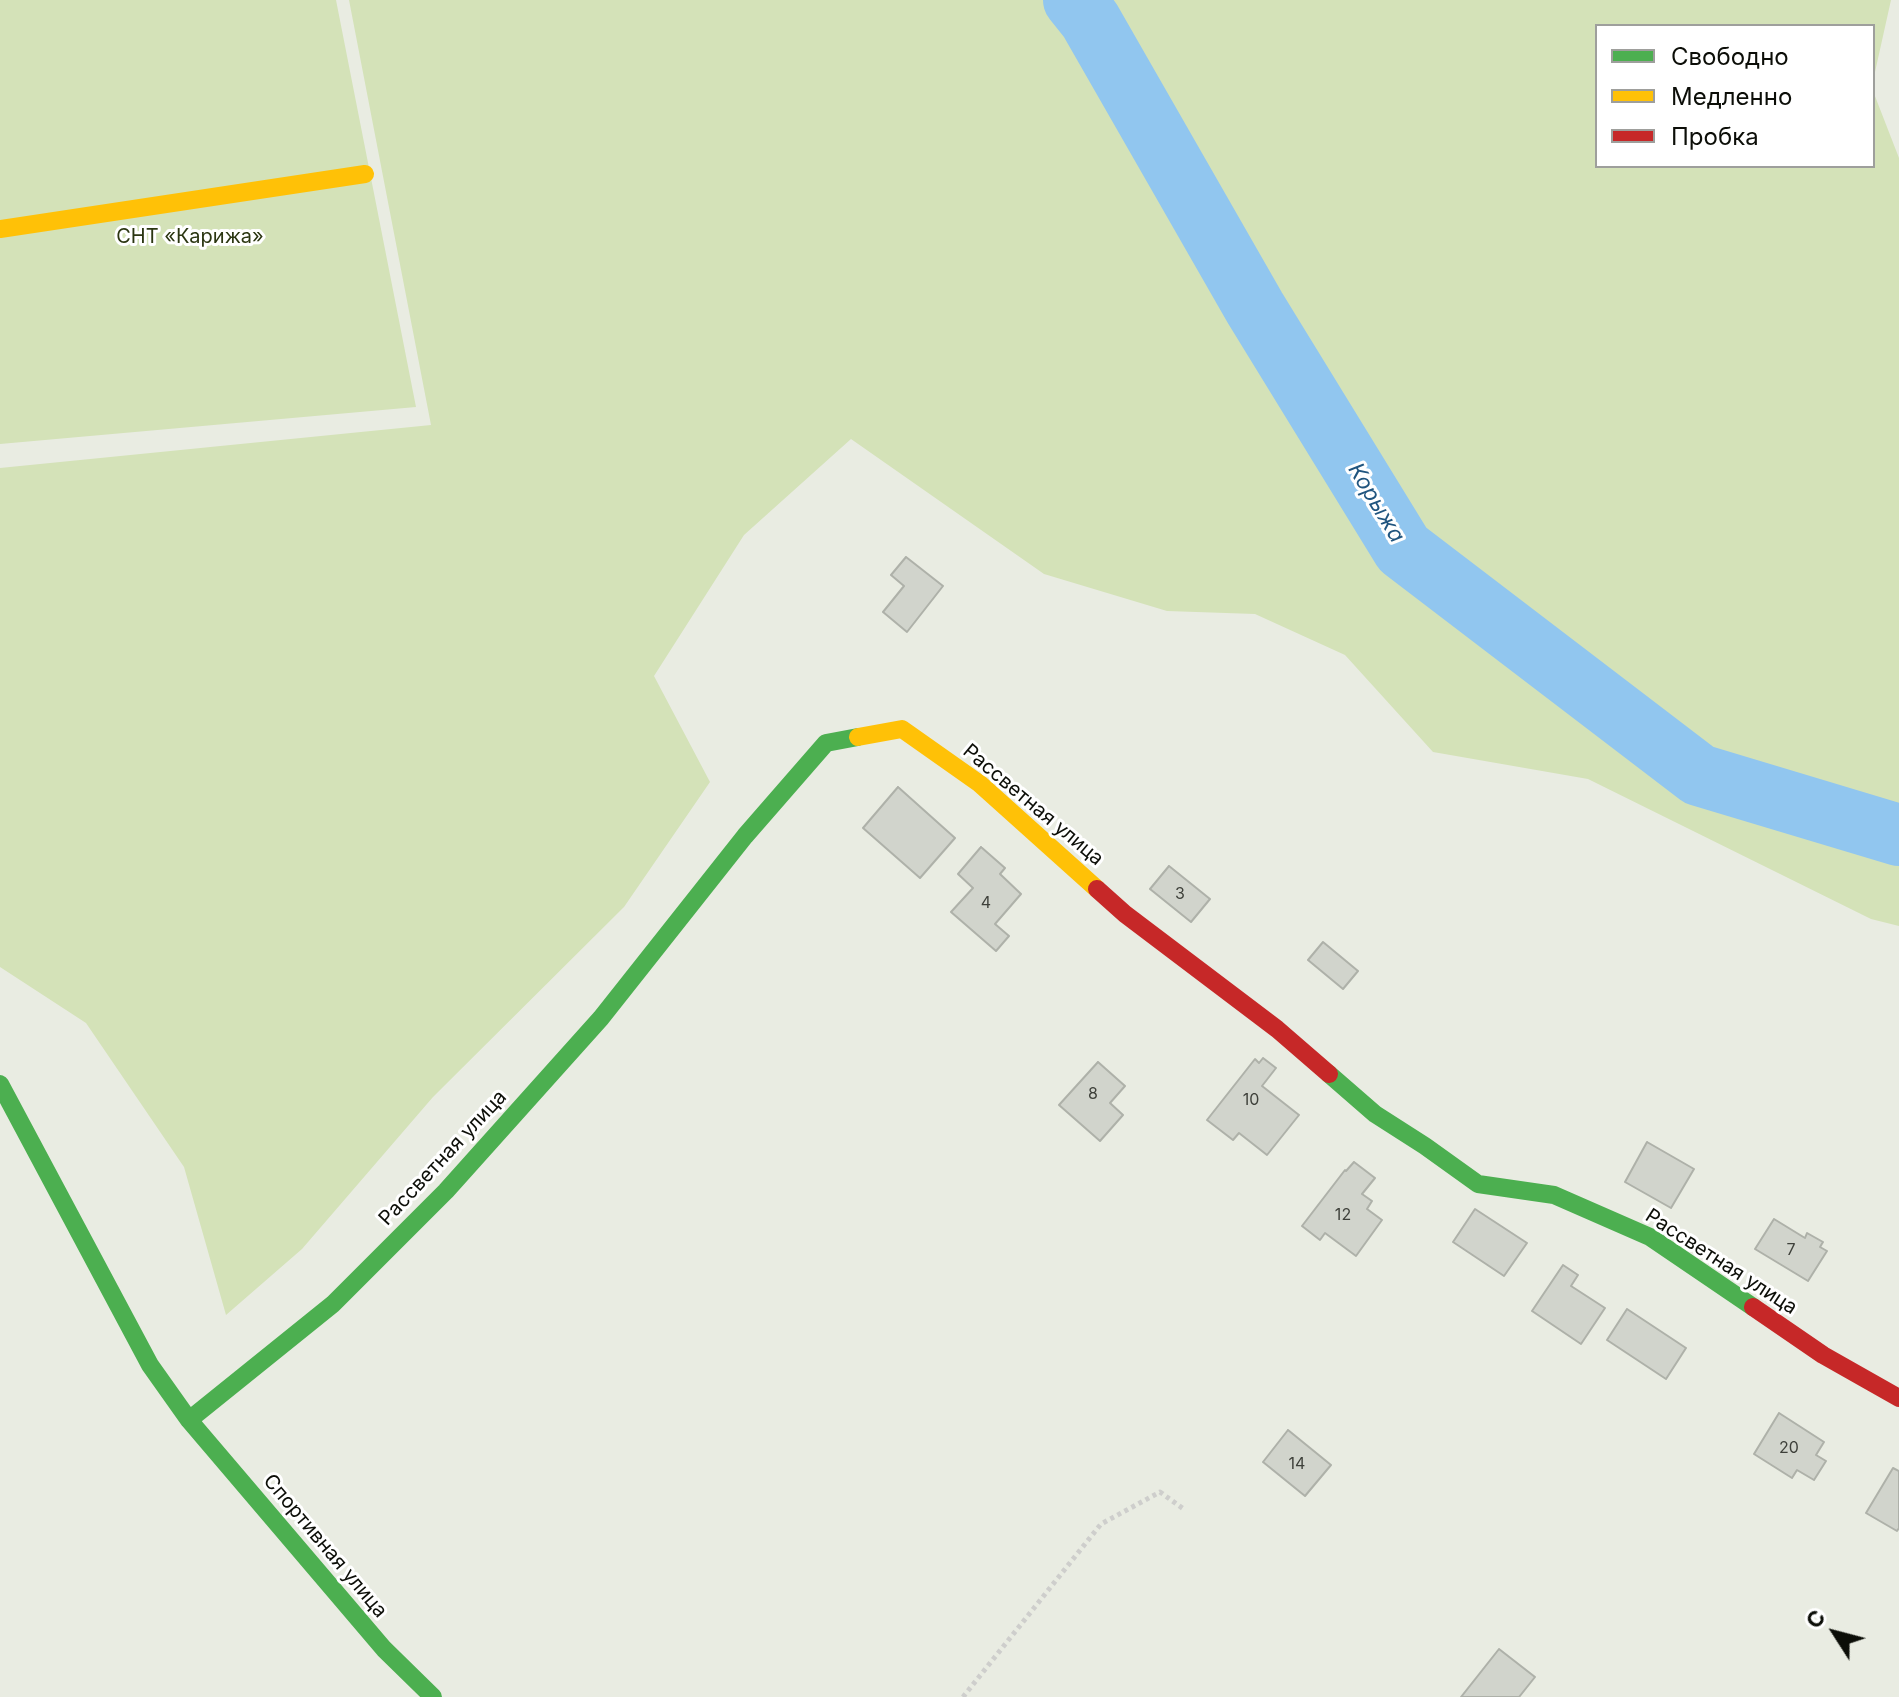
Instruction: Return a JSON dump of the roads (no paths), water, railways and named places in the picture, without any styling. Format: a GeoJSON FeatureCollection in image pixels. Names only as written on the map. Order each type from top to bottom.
{"type":"FeatureCollection","features":[{"type":"Feature","properties":{"kind":"street"},"geometry":{"type":"LineString","coordinates":[[0,229],[365,174]]}},
{"type":"Feature","properties":{"kind":"street","name":"Рассветная улица"},"geometry":{"type":"LineString","coordinates":[[189,1420],[333,1304],[446,1191],[601,1018],[745,836],[826,743],[902,729],[980,784],[1125,914],[1277,1029],[1375,1114],[1478,1184],[1554,1195],[1650,1237],[1823,1355],[1899,1398]]}},
{"type":"Feature","properties":{"kind":"street","name":"Спортивная улица"},"geometry":{"type":"LineString","coordinates":[[0,1084],[150,1365],[189,1420],[384,1649],[433,1697]]}},
{"type":"Feature","properties":{"kind":"waterway","name":"Корыжа"},"geometry":{"type":"LineString","coordinates":[[1074,0],[1090,20],[1255,308],[1403,549],[1699,775],[1899,835]]}},
{"type":"Feature","properties":{"kind":"park label","name":"СНТ «Карижа»"},"geometry":{"type":"Point","coordinates":[190,237]}}]}
